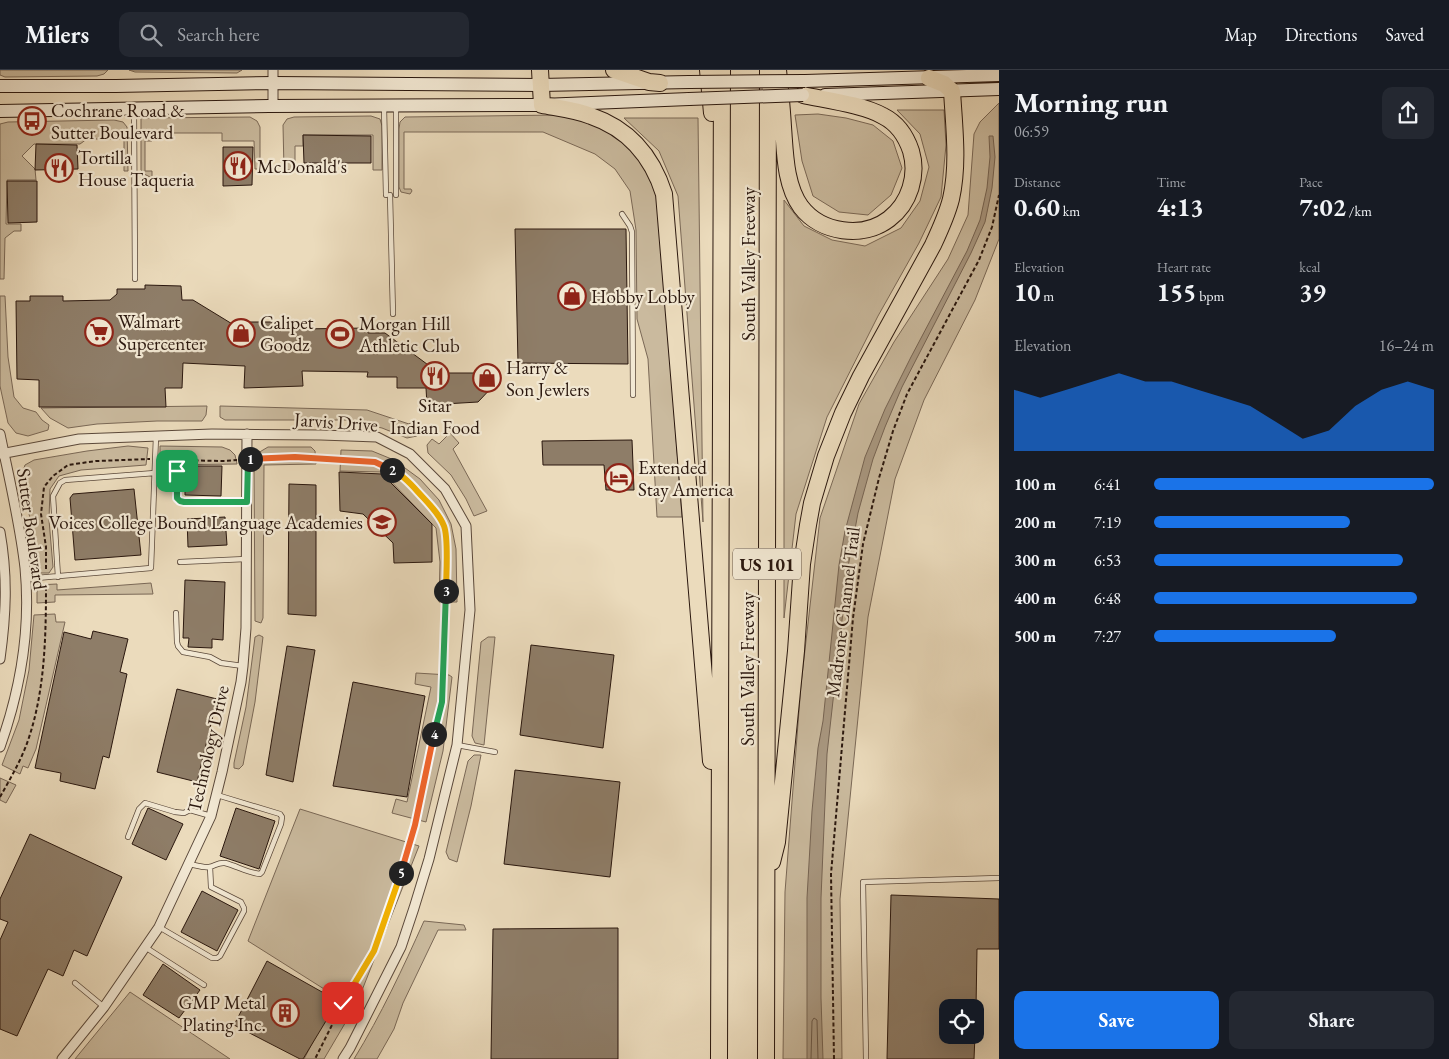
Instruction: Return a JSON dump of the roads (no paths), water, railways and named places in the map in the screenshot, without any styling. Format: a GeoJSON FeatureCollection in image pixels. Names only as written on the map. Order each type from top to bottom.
{"type":"FeatureCollection","features":[{"type":"Feature","properties":{"kind":"highway"},"geometry":{"type":"LineString","coordinates":[[614,70],[649,82],[660,83]]}},
{"type":"Feature","properties":{"kind":"highway"},"geometry":{"type":"LineString","coordinates":[[708,70],[721,203]]}},
{"type":"Feature","properties":{"kind":"highway","name":"South Valley Freeway"},"geometry":{"type":"LineString","coordinates":[[720,1059],[722,70]]}},
{"type":"Feature","properties":{"kind":"highway","name":"South Valley Freeway"},"geometry":{"type":"LineString","coordinates":[[766,1059],[768,70]]}},
{"type":"Feature","properties":{"kind":"highway"},"geometry":{"type":"LineString","coordinates":[[778,70],[788,172],[795,196],[801,207],[819,223],[842,231],[867,229],[879,225],[889,219],[905,200],[911,187],[914,173],[913,160],[909,145],[903,134],[885,116],[804,88]]}},
{"type":"Feature","properties":{"kind":"highway"},"geometry":{"type":"LineString","coordinates":[[540,78],[542,105],[589,115],[606,122],[634,141],[653,166],[664,194],[720,870]]}},
{"type":"Feature","properties":{"kind":"highway"},"geometry":{"type":"LineString","coordinates":[[766,886],[778,842],[796,651],[802,564],[812,503],[826,456],[843,413],[861,376],[933,245],[947,213],[951,198],[955,166],[952,91],[944,84],[929,78]]}},
{"type":"Feature","properties":{"kind":"main road"},"geometry":{"type":"LineString","coordinates":[[0,86],[116,86],[273,76],[540,78],[660,83],[689,82],[804,88],[952,91],[999,89]]}},
{"type":"Feature","properties":{"kind":"main road"},"geometry":{"type":"LineString","coordinates":[[0,111],[273,106],[542,105],[689,99],[929,78],[999,76]]}},
{"type":"Feature","properties":{"kind":"street"},"geometry":{"type":"LineString","coordinates":[[273,76],[273,106]]}},
{"type":"Feature","properties":{"kind":"street","name":"Sutter Boulevard"},"geometry":{"type":"LineString","coordinates":[[0,434],[2,453],[20,531],[25,580],[26,634],[18,687],[0,747]]}},
{"type":"Feature","properties":{"kind":"street","name":"Jarvis Drive"},"geometry":{"type":"LineString","coordinates":[[2,453],[79,439],[212,434],[377,437],[410,454],[445,489],[466,526],[470,610],[457,745],[430,859],[401,947],[343,1059]]}},
{"type":"Feature","properties":{"kind":"street","name":"Technology Drive"},"geometry":{"type":"LineString","coordinates":[[62,1059],[104,1007],[159,927],[211,816],[239,691],[246,628],[247,434]]}},
{"type":"Feature","properties":{"kind":"street","name":"Sutter Boulevard"},"geometry":{"type":"LineString","coordinates":[[0,532],[6,586],[5,623],[0,660]]}},
{"type":"Feature","properties":{"kind":"lane"},"geometry":{"type":"LineString","coordinates":[[390,105],[393,314]]}},
{"type":"Feature","properties":{"kind":"lane"},"geometry":{"type":"LineString","coordinates":[[390,105],[391,195]]}},
{"type":"Feature","properties":{"kind":"lane"},"geometry":{"type":"LineString","coordinates":[[134,109],[135,279]]}},
{"type":"Feature","properties":{"kind":"lane"},"geometry":{"type":"LineString","coordinates":[[622,214],[632,232],[633,395]]}},
{"type":"Feature","properties":{"kind":"lane"},"geometry":{"type":"LineString","coordinates":[[25,580],[151,568],[156,436]]}},
{"type":"Feature","properties":{"kind":"lane"},"geometry":{"type":"LineString","coordinates":[[177,471],[177,498],[180,501],[247,502]]}},
{"type":"Feature","properties":{"kind":"lane"},"geometry":{"type":"LineString","coordinates":[[58,578],[53,496],[60,483],[65,480],[155,473]]}},
{"type":"Feature","properties":{"kind":"lane"},"geometry":{"type":"LineString","coordinates":[[180,562],[246,559]]}},
{"type":"Feature","properties":{"kind":"lane"},"geometry":{"type":"LineString","coordinates":[[176,613],[177,642],[183,652],[210,657],[221,663],[242,666]]}},
{"type":"Feature","properties":{"kind":"lane"},"geometry":{"type":"LineString","coordinates":[[457,745],[495,752]]}},
{"type":"Feature","properties":{"kind":"lane"},"geometry":{"type":"LineString","coordinates":[[189,864],[210,867],[218,863],[224,863],[260,874],[278,832],[282,817],[280,814],[217,794]]}},
{"type":"Feature","properties":{"kind":"lane"},"geometry":{"type":"LineString","coordinates":[[128,837],[139,809],[145,803],[175,812],[184,813],[190,810],[211,816]]}},
{"type":"Feature","properties":{"kind":"lane"},"geometry":{"type":"LineString","coordinates":[[159,927],[212,958],[220,956],[244,908],[240,902],[211,887],[210,867]]}},
{"type":"Feature","properties":{"kind":"lane"},"geometry":{"type":"LineString","coordinates":[[866,1059],[863,882],[999,878]]}},
{"type":"Feature","properties":{"kind":"lane"},"geometry":{"type":"LineString","coordinates":[[145,947],[204,985]]}},
{"type":"Feature","properties":{"kind":"lane"},"geometry":{"type":"LineString","coordinates":[[75,983],[104,1007]]}},
{"type":"Feature","properties":{"kind":"water"},"geometry":{"type":"Polygon","coordinates":[[[989,136],[993,136],[995,157],[992,188],[985,222],[902,387],[873,459],[858,513],[848,567],[827,754],[821,898],[823,1059],[807,1059],[807,898],[812,811],[839,565],[845,531],[865,457],[885,409],[967,251],[980,220],[987,188],[990,157],[989,136]]]}},
{"type":"Feature","properties":{"kind":"place","name":"Cochrane Road & Sutter Boulevard"},"geometry":{"type":"Point","coordinates":[32,121]}},
{"type":"Feature","properties":{"kind":"place","name":"McDonald's"},"geometry":{"type":"Point","coordinates":[238,166]}},
{"type":"Feature","properties":{"kind":"place","name":"Tortilla House Taqueria"},"geometry":{"type":"Point","coordinates":[59,168]}},
{"type":"Feature","properties":{"kind":"place","name":"Hobby Lobby"},"geometry":{"type":"Point","coordinates":[572,296]}},
{"type":"Feature","properties":{"kind":"place","name":"Walmart Supercenter"},"geometry":{"type":"Point","coordinates":[99,332]}},
{"type":"Feature","properties":{"kind":"place","name":"Calipet Goodz"},"geometry":{"type":"Point","coordinates":[241,333]}},
{"type":"Feature","properties":{"kind":"place","name":"Morgan Hill Athletic Club"},"geometry":{"type":"Point","coordinates":[340,334]}},
{"type":"Feature","properties":{"kind":"place","name":"Sitar Indian Food"},"geometry":{"type":"Point","coordinates":[435,376]}},
{"type":"Feature","properties":{"kind":"place","name":"Harry & Son Jewlers"},"geometry":{"type":"Point","coordinates":[487,378]}},
{"type":"Feature","properties":{"kind":"place","name":"Extended Stay America"},"geometry":{"type":"Point","coordinates":[619,478]}},
{"type":"Feature","properties":{"kind":"place","name":"Voices College Bound Language Academies"},"geometry":{"type":"Point","coordinates":[382,522]}},
{"type":"Feature","properties":{"kind":"place","name":"GMP Metal Plating Inc."},"geometry":{"type":"Point","coordinates":[285,1013]}}]}
